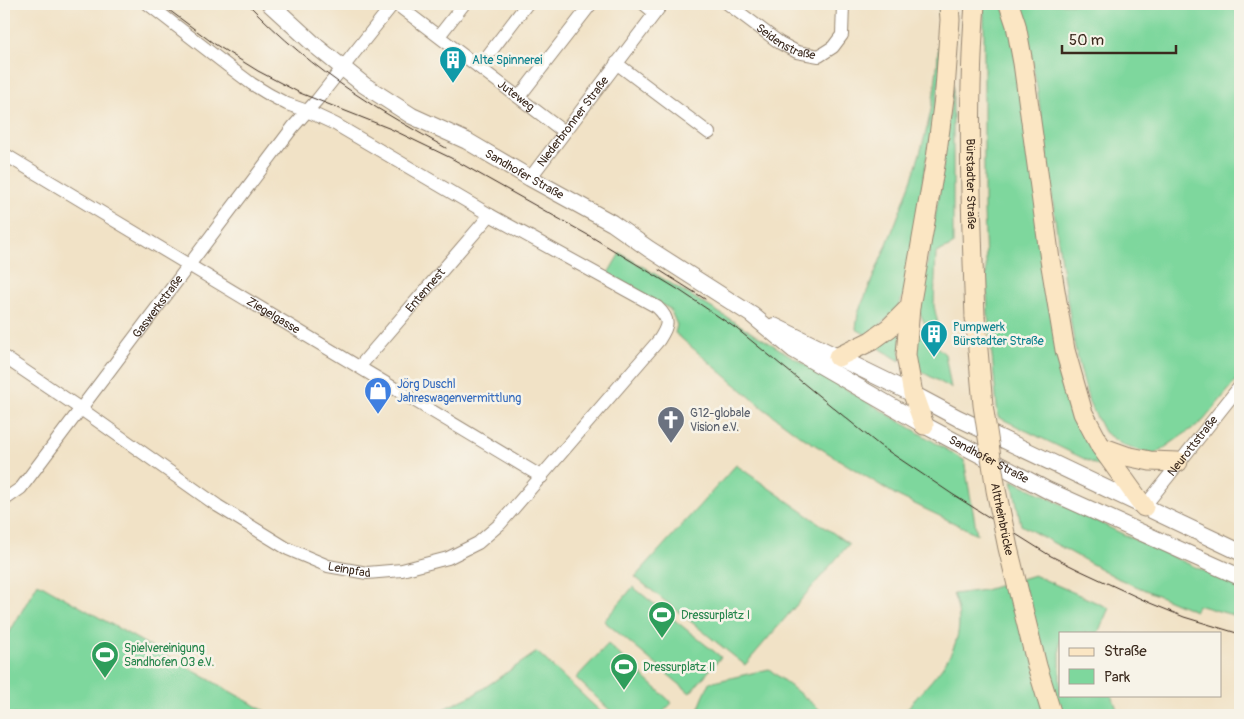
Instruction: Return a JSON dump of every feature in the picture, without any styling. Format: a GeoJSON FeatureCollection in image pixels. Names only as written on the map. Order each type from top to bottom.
{"type":"FeatureCollection","features":[{"type":"Feature","properties":{"kind":"main road"},"geometry":{"type":"LineString","coordinates":[[924,426],[913,394],[906,355],[910,307],[936,160],[945,90],[950,20],[949,4]]}},
{"type":"Feature","properties":{"kind":"main road","name":"Bürstadter Straße"},"geometry":{"type":"LineString","coordinates":[[964,4],[971,52]]}},
{"type":"Feature","properties":{"kind":"main road","name":"Bürstadter Straße"},"geometry":{"type":"LineString","coordinates":[[975,4],[971,52],[975,317]]}},
{"type":"Feature","properties":{"kind":"main road"},"geometry":{"type":"LineString","coordinates":[[1009,4],[1016,25],[1023,63],[1050,260],[1065,350],[1083,413],[1101,447],[1144,507]]}},
{"type":"Feature","properties":{"kind":"main road"},"geometry":{"type":"LineString","coordinates":[[838,357],[871,341],[889,328],[910,307]]}},
{"type":"Feature","properties":{"kind":"main road","name":"Altrheinbrücke"},"geometry":{"type":"LineString","coordinates":[[975,317],[983,405],[996,490],[1008,548],[1035,657],[1052,715]]}},
{"type":"Feature","properties":{"kind":"main road"},"geometry":{"type":"LineString","coordinates":[[1101,447],[1126,456],[1150,461],[1178,462]]}},
{"type":"Feature","properties":{"kind":"street"},"geometry":{"type":"LineString","coordinates":[[148,4],[252,84],[287,104],[335,124],[490,215]]}},
{"type":"Feature","properties":{"kind":"street","name":"Sandhofer Straße"},"geometry":{"type":"LineString","coordinates":[[270,4],[342,68],[364,85],[412,116],[467,140],[530,178],[612,223],[752,315],[958,418],[1240,552]]}},
{"type":"Feature","properties":{"kind":"street"},"geometry":{"type":"LineString","coordinates":[[307,111],[394,4]]}},
{"type":"Feature","properties":{"kind":"street","name":"Juteweg"},"geometry":{"type":"LineString","coordinates":[[394,4],[439,36],[564,132]]}},
{"type":"Feature","properties":{"kind":"street"},"geometry":{"type":"LineString","coordinates":[[439,36],[464,4]]}},
{"type":"Feature","properties":{"kind":"street"},"geometry":{"type":"LineString","coordinates":[[479,67],[527,4]]}},
{"type":"Feature","properties":{"kind":"street"},"geometry":{"type":"LineString","coordinates":[[519,97],[591,4]]}},
{"type":"Feature","properties":{"kind":"street"},"geometry":{"type":"LineString","coordinates":[[644,4],[659,8]]}},
{"type":"Feature","properties":{"kind":"street","name":"Seidenstraße"},"geometry":{"type":"LineString","coordinates":[[728,4],[780,43],[797,52],[820,56],[833,47],[842,36],[843,4]]}},
{"type":"Feature","properties":{"kind":"street","name":"Niederbronner Straße"},"geometry":{"type":"LineString","coordinates":[[530,178],[659,8]]}},
{"type":"Feature","properties":{"kind":"street","name":"Niederbronner Straße"},"geometry":{"type":"LineString","coordinates":[[616,63],[709,133]]}},
{"type":"Feature","properties":{"kind":"street","name":"Gaswerkstraße"},"geometry":{"type":"LineString","coordinates":[[4,500],[21,488],[307,111]]}},
{"type":"Feature","properties":{"kind":"street","name":"Ziegelgasse"},"geometry":{"type":"LineString","coordinates":[[4,154],[542,477]]}},
{"type":"Feature","properties":{"kind":"street","name":"Leinpfad"},"geometry":{"type":"LineString","coordinates":[[4,357],[218,506],[288,549],[328,566],[367,573],[402,570],[448,558],[478,542],[500,524],[666,330],[667,321],[664,313],[657,307],[490,215]]}},
{"type":"Feature","properties":{"kind":"street","name":"Entennest"},"geometry":{"type":"LineString","coordinates":[[360,366],[490,215]]}},
{"type":"Feature","properties":{"kind":"street","name":"Sandhofer Straße"},"geometry":{"type":"LineString","coordinates":[[752,315],[794,350],[924,426],[1047,490],[1240,577]]}},
{"type":"Feature","properties":{"kind":"street","name":"Neurottstraße"},"geometry":{"type":"LineString","coordinates":[[1144,507],[1240,386]]}},
{"type":"Feature","properties":{"kind":"street"},"geometry":{"type":"LineString","coordinates":[[1133,528],[1144,507]]}},
{"type":"Feature","properties":{"kind":"green space"},"geometry":{"type":"Polygon","coordinates":[[[939,4],[945,4],[944,55],[904,294],[897,310],[868,336],[856,329],[858,313],[905,199],[927,128],[937,66],[939,4]]]}},
{"type":"Feature","properties":{"kind":"green space"},"geometry":{"type":"Polygon","coordinates":[[[983,4],[1003,4],[1013,42],[1076,418],[1103,468],[998,417],[988,315],[984,211],[983,4]]]}},
{"type":"Feature","properties":{"kind":"green space"},"geometry":{"type":"Polygon","coordinates":[[[1020,4],[1240,4],[1240,376],[1203,421],[1154,455],[1124,446],[1104,432],[1089,402],[1075,348],[1037,87],[1020,4]]]}},
{"type":"Feature","properties":{"kind":"green space"},"geometry":{"type":"Polygon","coordinates":[[[953,85],[953,245],[936,253],[934,306],[940,333],[937,335],[925,324],[919,311],[941,182],[953,85]]]}},
{"type":"Feature","properties":{"kind":"green space"},"geometry":{"type":"Polygon","coordinates":[[[620,253],[964,460],[977,534],[896,495],[799,435],[763,408],[675,333],[677,325],[670,309],[607,275],[620,253]]]}},
{"type":"Feature","properties":{"kind":"green space"},"geometry":{"type":"Polygon","coordinates":[[[902,325],[900,361],[876,346],[902,325]]]}},
{"type":"Feature","properties":{"kind":"green space"},"geometry":{"type":"Polygon","coordinates":[[[916,329],[945,354],[951,388],[915,368],[916,329]]]}},
{"type":"Feature","properties":{"kind":"green space"},"geometry":{"type":"Polygon","coordinates":[[[736,465],[849,544],[745,665],[635,577],[736,465]]]}},
{"type":"Feature","properties":{"kind":"green space"},"geometry":{"type":"Polygon","coordinates":[[[1012,480],[1133,539],[1240,587],[1240,617],[1197,605],[1195,611],[1119,579],[1021,525],[1012,480]]]}},
{"type":"Feature","properties":{"kind":"green space"},"geometry":{"type":"Polygon","coordinates":[[[1034,575],[1109,608],[1098,632],[1059,632],[1059,696],[1112,696],[1119,715],[902,715],[937,674],[954,646],[958,630],[958,613],[953,594],[985,590],[1034,575]]]}},
{"type":"Feature","properties":{"kind":"green space","name":"Spielvereinigung Sandhofen 03 e.V."},"geometry":{"type":"Polygon","coordinates":[[[38,583],[272,715],[4,715],[4,642],[38,583]]]}},
{"type":"Feature","properties":{"kind":"green space","name":"Dressurplatz I"},"geometry":{"type":"Polygon","coordinates":[[[633,587],[721,657],[690,693],[604,621],[633,587]]]}},
{"type":"Feature","properties":{"kind":"green space","name":"Dressurplatz II"},"geometry":{"type":"Polygon","coordinates":[[[608,644],[672,703],[660,715],[615,715],[576,678],[608,644]]]}},
{"type":"Feature","properties":{"kind":"green space"},"geometry":{"type":"Polygon","coordinates":[[[537,652],[604,715],[454,715],[443,709],[475,694],[537,652]]]}},
{"type":"Feature","properties":{"kind":"green space"},"geometry":{"type":"Polygon","coordinates":[[[769,669],[818,708],[823,715],[696,715],[709,683],[769,669]]]}},
{"type":"Feature","properties":{"kind":"tram line"},"geometry":{"type":"LineString","coordinates":[[161,4],[213,43],[258,71],[300,93],[391,129],[451,158],[595,239],[679,290],[737,329],[879,445],[1049,555],[1150,603],[1184,617],[1240,634]]}},
{"type":"Feature","properties":{"kind":"tram line"},"geometry":{"type":"LineString","coordinates":[[248,4],[298,51],[325,73],[376,108],[446,148]]}},
{"type":"Feature","properties":{"kind":"tram line"},"geometry":{"type":"LineString","coordinates":[[659,270],[705,299]]}},
{"type":"Feature","properties":{"kind":"place","name":"Alte Spinnerei"},"geometry":{"type":"Point","coordinates":[453,84]}},
{"type":"Feature","properties":{"kind":"place","name":"Pumpwerk Bürstadter Straße"},"geometry":{"type":"Point","coordinates":[934,358]}},
{"type":"Feature","properties":{"kind":"place","name":"Jörg Duschl Jahreswagenvermittlung"},"geometry":{"type":"Point","coordinates":[378,415]}},
{"type":"Feature","properties":{"kind":"place","name":"G12-globale Vision e.V."},"geometry":{"type":"Point","coordinates":[671,444]}},
{"type":"Feature","properties":{"kind":"place","name":"Dressurplatz I"},"geometry":{"type":"Point","coordinates":[662,639]}},
{"type":"Feature","properties":{"kind":"place","name":"Spielvereinigung Sandhofen 03 e.V."},"geometry":{"type":"Point","coordinates":[105,679]}},
{"type":"Feature","properties":{"kind":"place","name":"Dressurplatz II"},"geometry":{"type":"Point","coordinates":[624,691]}}]}
